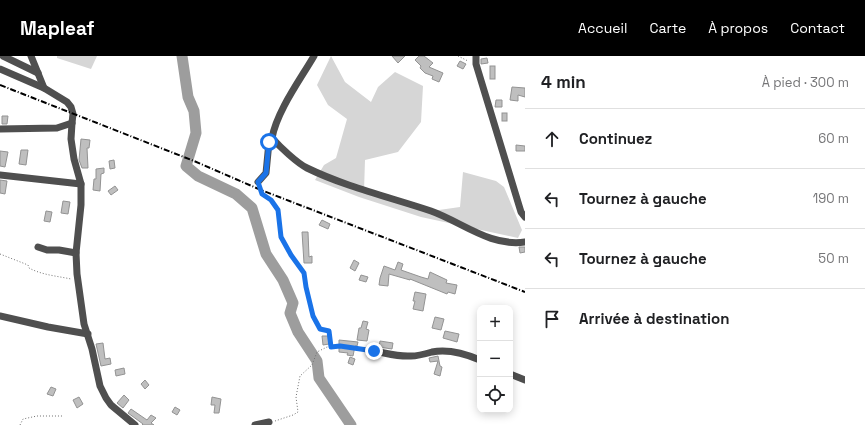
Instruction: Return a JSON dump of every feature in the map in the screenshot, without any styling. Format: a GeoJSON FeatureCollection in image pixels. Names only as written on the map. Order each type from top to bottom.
{"type":"FeatureCollection","features":[{"type":"Feature","properties":{"kind":"street"},"geometry":{"type":"LineString","coordinates":[[4,56],[38,73]]}},
{"type":"Feature","properties":{"kind":"street"},"geometry":{"type":"LineString","coordinates":[[31,56],[44,88]]}},
{"type":"Feature","properties":{"kind":"street"},"geometry":{"type":"LineString","coordinates":[[258,182],[266,173],[269,142],[272,138],[274,127],[314,56]]}},
{"type":"Feature","properties":{"kind":"street"},"geometry":{"type":"LineString","coordinates":[[476,56],[476,64],[521,212],[525,217]]}},
{"type":"Feature","properties":{"kind":"street"},"geometry":{"type":"LineString","coordinates":[[0,69],[44,88],[67,102],[71,107],[73,114],[71,138],[74,159],[81,184],[81,205],[76,253],[84,324],[92,349],[100,386],[106,398],[111,405],[136,425]]}},
{"type":"Feature","properties":{"kind":"street"},"geometry":{"type":"LineString","coordinates":[[0,129],[57,128],[72,123]]}},
{"type":"Feature","properties":{"kind":"street"},"geometry":{"type":"LineString","coordinates":[[272,138],[305,167],[364,191],[432,212],[492,239],[519,243],[525,242]]}},
{"type":"Feature","properties":{"kind":"street"},"geometry":{"type":"LineString","coordinates":[[0,175],[81,184]]}},
{"type":"Feature","properties":{"kind":"street"},"geometry":{"type":"LineString","coordinates":[[38,247],[47,250],[59,250],[76,253]]}},
{"type":"Feature","properties":{"kind":"street"},"geometry":{"type":"LineString","coordinates":[[0,317],[88,334]]}},
{"type":"Feature","properties":{"kind":"street"},"geometry":{"type":"LineString","coordinates":[[374,351],[398,356],[421,355],[444,351],[477,358]]}},
{"type":"Feature","properties":{"kind":"street"},"geometry":{"type":"LineString","coordinates":[[513,375],[525,380]]}},
{"type":"Feature","properties":{"kind":"street"},"geometry":{"type":"LineString","coordinates":[[254,425],[269,422]]}},
{"type":"Feature","properties":{"kind":"path"},"geometry":{"type":"LineString","coordinates":[[458,56],[476,64]]}},
{"type":"Feature","properties":{"kind":"path"},"geometry":{"type":"LineString","coordinates":[[258,182],[262,194],[271,200],[278,210],[281,237],[291,255],[304,273],[313,316],[320,329],[329,331],[331,347]]}},
{"type":"Feature","properties":{"kind":"path"},"geometry":{"type":"LineString","coordinates":[[0,254],[28,265],[29,268],[43,274],[78,280]]}},
{"type":"Feature","properties":{"kind":"path"},"geometry":{"type":"LineString","coordinates":[[269,422],[293,415],[298,412],[296,397],[300,376],[312,366],[317,352],[327,347],[340,346],[374,351]]}},
{"type":"Feature","properties":{"kind":"path"},"geometry":{"type":"LineString","coordinates":[[20,425],[23,419],[36,416],[62,416]]}},
{"type":"Feature","properties":{"kind":"shaded area"},"geometry":{"type":"Polygon","coordinates":[[[57,56],[97,56],[91,69],[57,58],[57,56]]]}},
{"type":"Feature","properties":{"kind":"shaded area"},"geometry":{"type":"Polygon","coordinates":[[[331,56],[345,82],[371,102],[378,87],[395,72],[423,86],[421,122],[398,152],[365,160],[364,191],[432,211],[460,207],[463,172],[496,181],[504,187],[522,230],[518,238],[421,217],[359,197],[315,180],[324,165],[336,158],[347,119],[328,105],[317,85],[331,56]]]}},
{"type":"Feature","properties":{"kind":"building"},"geometry":{"type":"Polygon","coordinates":[[[392,56],[405,56],[398,63],[392,56]]]}},
{"type":"Feature","properties":{"kind":"building"},"geometry":{"type":"Polygon","coordinates":[[[419,56],[424,56],[433,63],[429,67],[443,73],[439,82],[432,79],[433,76],[425,73],[420,68],[421,66],[415,60],[419,56]]]}},
{"type":"Feature","properties":{"kind":"building"},"geometry":{"type":"Polygon","coordinates":[[[487,58],[488,63],[481,64],[481,59],[487,58]]]}},
{"type":"Feature","properties":{"kind":"building"},"geometry":{"type":"Polygon","coordinates":[[[460,61],[466,64],[463,69],[457,66],[460,61]]]}},
{"type":"Feature","properties":{"kind":"building"},"geometry":{"type":"Polygon","coordinates":[[[490,66],[495,66],[495,79],[490,79],[490,66]]]}},
{"type":"Feature","properties":{"kind":"building"},"geometry":{"type":"Polygon","coordinates":[[[512,87],[525,88],[525,97],[518,95],[518,101],[510,100],[512,87]]]}},
{"type":"Feature","properties":{"kind":"building"},"geometry":{"type":"Polygon","coordinates":[[[496,100],[502,100],[502,107],[495,107],[496,100]]]}},
{"type":"Feature","properties":{"kind":"building"},"geometry":{"type":"Polygon","coordinates":[[[502,113],[507,113],[507,121],[502,121],[502,113]]]}},
{"type":"Feature","properties":{"kind":"building"},"geometry":{"type":"Polygon","coordinates":[[[2,116],[8,116],[7,124],[2,124],[2,116]]]}},
{"type":"Feature","properties":{"kind":"building"},"geometry":{"type":"Polygon","coordinates":[[[81,139],[90,140],[89,148],[87,148],[88,168],[82,168],[79,160],[81,139]]]}},
{"type":"Feature","properties":{"kind":"building"},"geometry":{"type":"Polygon","coordinates":[[[516,145],[525,146],[525,151],[516,151],[516,145]]]}},
{"type":"Feature","properties":{"kind":"building"},"geometry":{"type":"Polygon","coordinates":[[[21,150],[28,150],[26,165],[19,164],[21,150]]]}},
{"type":"Feature","properties":{"kind":"building"},"geometry":{"type":"Polygon","coordinates":[[[0,151],[8,152],[5,167],[0,166],[0,151]]]}},
{"type":"Feature","properties":{"kind":"building"},"geometry":{"type":"Polygon","coordinates":[[[114,160],[115,168],[110,169],[109,161],[114,160]]]}},
{"type":"Feature","properties":{"kind":"building"},"geometry":{"type":"Polygon","coordinates":[[[104,168],[104,173],[101,174],[100,191],[93,190],[94,179],[96,179],[96,169],[104,168]]]}},
{"type":"Feature","properties":{"kind":"building"},"geometry":{"type":"Polygon","coordinates":[[[0,180],[7,181],[5,194],[0,193],[0,180]]]}},
{"type":"Feature","properties":{"kind":"building"},"geometry":{"type":"Polygon","coordinates":[[[115,186],[118,190],[111,195],[108,191],[115,186]]]}},
{"type":"Feature","properties":{"kind":"building"},"geometry":{"type":"Polygon","coordinates":[[[63,201],[70,202],[68,214],[61,213],[63,201]]]}},
{"type":"Feature","properties":{"kind":"building"},"geometry":{"type":"Polygon","coordinates":[[[46,211],[52,212],[50,222],[44,221],[46,211]]]}},
{"type":"Feature","properties":{"kind":"building"},"geometry":{"type":"Polygon","coordinates":[[[322,220],[330,224],[328,229],[319,225],[322,220]]]}},
{"type":"Feature","properties":{"kind":"building"},"geometry":{"type":"Polygon","coordinates":[[[302,232],[308,232],[309,257],[312,256],[312,263],[304,263],[302,232]]]}},
{"type":"Feature","properties":{"kind":"building"},"geometry":{"type":"Polygon","coordinates":[[[519,247],[525,247],[525,252],[520,253],[519,247]]]}},
{"type":"Feature","properties":{"kind":"building"},"geometry":{"type":"Polygon","coordinates":[[[354,260],[359,263],[355,271],[350,268],[354,260]]]}},
{"type":"Feature","properties":{"kind":"building"},"geometry":{"type":"Polygon","coordinates":[[[398,262],[403,264],[401,270],[428,279],[430,272],[447,280],[446,283],[457,285],[455,294],[448,292],[447,294],[410,279],[389,274],[388,286],[379,285],[384,266],[395,270],[398,262]]]}},
{"type":"Feature","properties":{"kind":"building"},"geometry":{"type":"Polygon","coordinates":[[[361,275],[368,277],[366,282],[359,280],[361,275]]]}},
{"type":"Feature","properties":{"kind":"building"},"geometry":{"type":"Polygon","coordinates":[[[415,292],[426,294],[423,311],[413,309],[415,292]]]}},
{"type":"Feature","properties":{"kind":"building"},"geometry":{"type":"Polygon","coordinates":[[[435,317],[444,319],[441,330],[432,328],[435,317]]]}},
{"type":"Feature","properties":{"kind":"building"},"geometry":{"type":"Polygon","coordinates":[[[363,321],[368,322],[366,329],[369,330],[367,341],[357,340],[359,328],[361,328],[363,321]]]}},
{"type":"Feature","properties":{"kind":"building"},"geometry":{"type":"Polygon","coordinates":[[[445,331],[459,334],[457,342],[443,338],[445,331]]]}},
{"type":"Feature","properties":{"kind":"building"},"geometry":{"type":"Polygon","coordinates":[[[322,336],[328,336],[329,344],[323,345],[322,336]]]}},
{"type":"Feature","properties":{"kind":"building"},"geometry":{"type":"Polygon","coordinates":[[[339,340],[358,342],[357,346],[355,346],[353,356],[347,355],[348,353],[339,352],[339,340]]]}},
{"type":"Feature","properties":{"kind":"building"},"geometry":{"type":"Polygon","coordinates":[[[380,341],[393,343],[392,349],[379,347],[380,341]]]}},
{"type":"Feature","properties":{"kind":"building"},"geometry":{"type":"Polygon","coordinates":[[[103,343],[105,359],[110,358],[111,364],[101,366],[96,344],[103,343]]]}},
{"type":"Feature","properties":{"kind":"building"},"geometry":{"type":"Polygon","coordinates":[[[438,356],[440,366],[442,367],[440,376],[434,374],[438,361],[430,362],[429,358],[438,356]]]}},
{"type":"Feature","properties":{"kind":"building"},"geometry":{"type":"Polygon","coordinates":[[[350,357],[355,359],[353,365],[348,363],[350,357]]]}},
{"type":"Feature","properties":{"kind":"building"},"geometry":{"type":"Polygon","coordinates":[[[124,368],[125,374],[116,376],[115,370],[124,368]]]}},
{"type":"Feature","properties":{"kind":"building"},"geometry":{"type":"Polygon","coordinates":[[[145,380],[149,385],[145,389],[141,384],[145,380]]]}},
{"type":"Feature","properties":{"kind":"building"},"geometry":{"type":"Polygon","coordinates":[[[51,387],[56,389],[53,396],[47,394],[51,387]]]}},
{"type":"Feature","properties":{"kind":"building"},"geometry":{"type":"Polygon","coordinates":[[[124,395],[129,400],[123,408],[117,403],[124,395]]]}},
{"type":"Feature","properties":{"kind":"building"},"geometry":{"type":"Polygon","coordinates":[[[79,397],[83,404],[77,408],[73,400],[79,397]]]}},
{"type":"Feature","properties":{"kind":"building"},"geometry":{"type":"Polygon","coordinates":[[[212,397],[221,399],[219,413],[214,413],[215,405],[211,405],[212,397]]]}},
{"type":"Feature","properties":{"kind":"building"},"geometry":{"type":"Polygon","coordinates":[[[175,407],[180,410],[177,415],[172,412],[175,407]]]}},
{"type":"Feature","properties":{"kind":"building"},"geometry":{"type":"Polygon","coordinates":[[[131,409],[147,420],[151,415],[156,418],[151,423],[154,425],[142,425],[143,424],[128,413],[131,409]]]}},
{"type":"Feature","properties":{"kind":"waterway"},"geometry":{"type":"LineString","coordinates":[[182,56],[188,97],[194,111],[196,133],[186,166],[198,176],[236,194],[252,208],[266,254],[283,280],[293,303],[290,313],[298,332],[317,361],[319,378],[351,425]]}},
{"type":"Feature","properties":{"kind":"railway"},"geometry":{"type":"LineString","coordinates":[[0,85],[194,161],[261,190],[525,292]]}},
{"type":"Feature","properties":{"kind":"route"},"geometry":{"type":"LineString","coordinates":[[269,142],[266,173],[258,182],[262,194],[271,200],[278,210],[281,237],[291,255],[304,273],[313,316],[320,329],[329,331],[331,347],[340,346],[374,351]]}}]}
